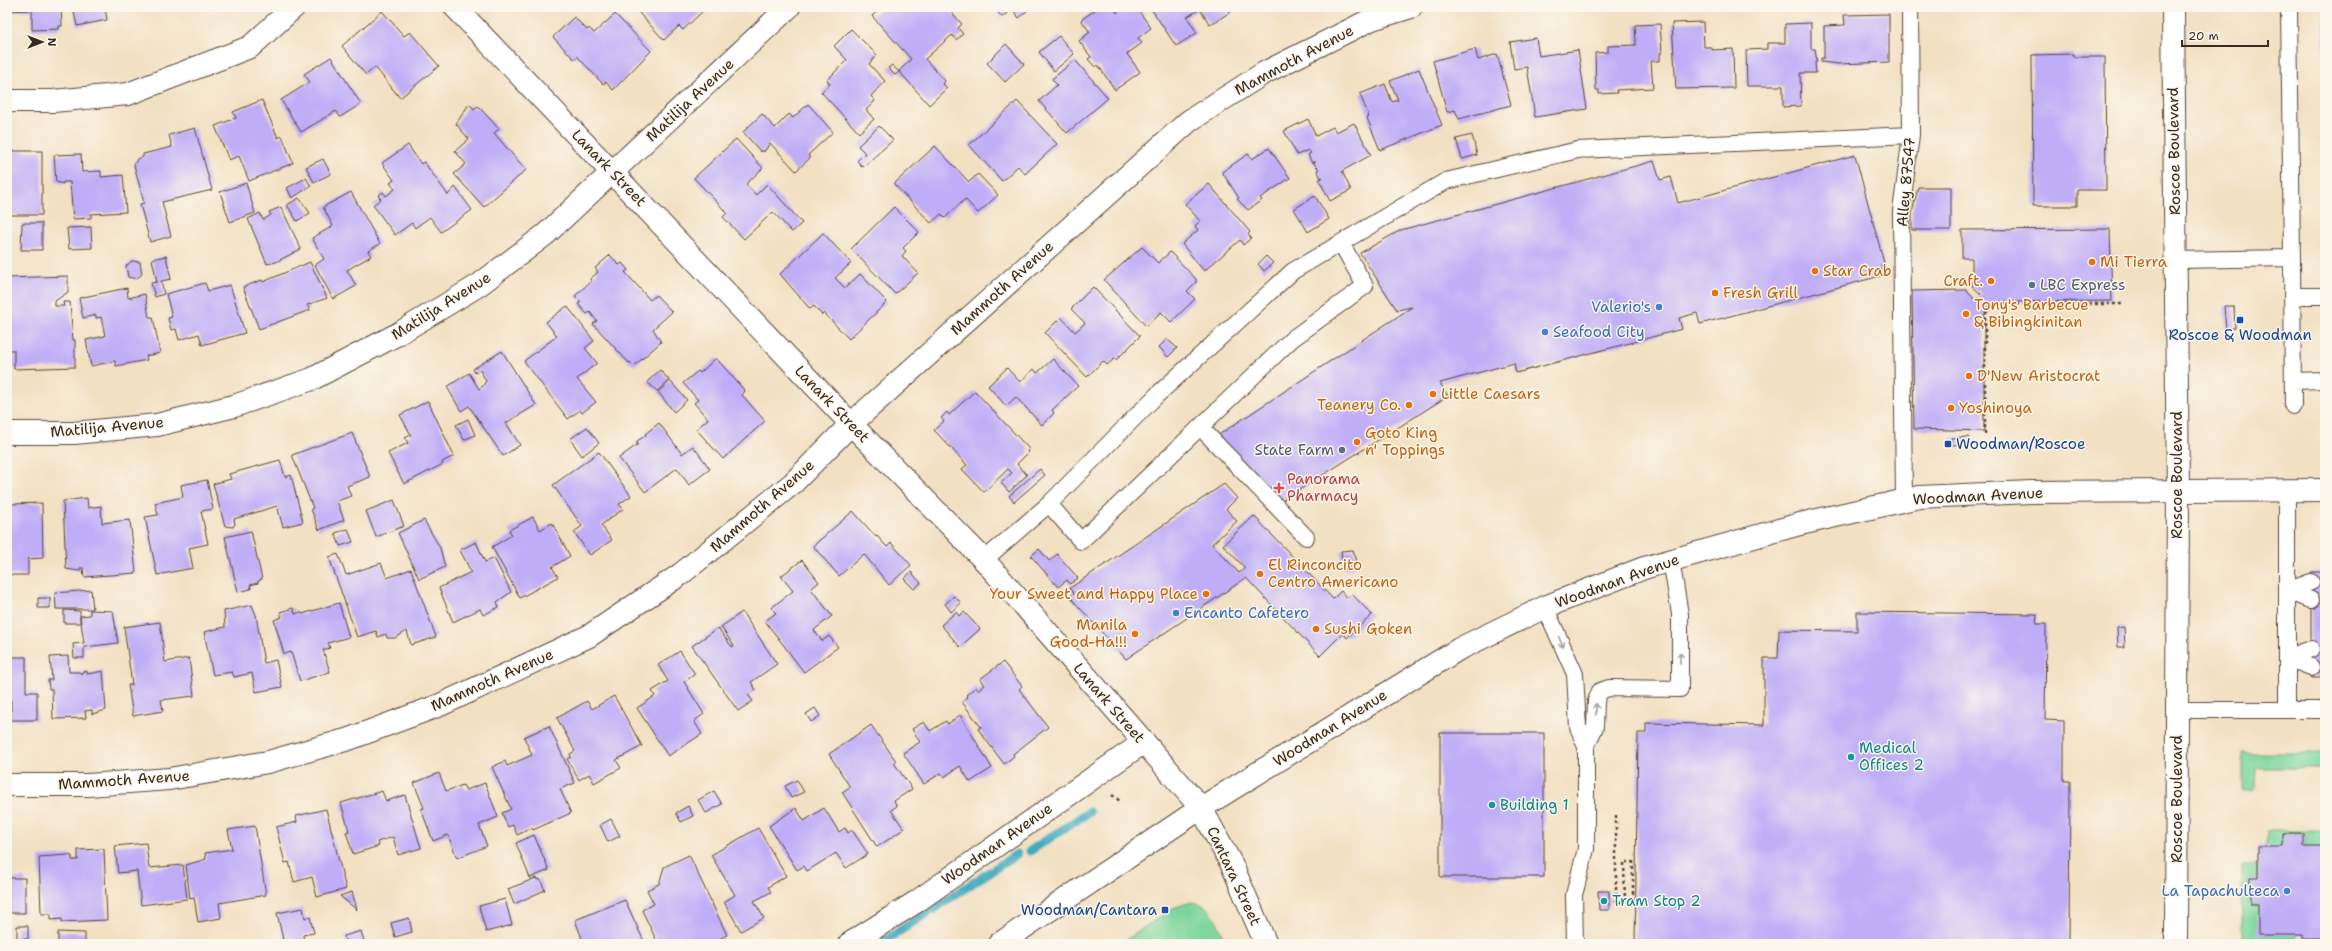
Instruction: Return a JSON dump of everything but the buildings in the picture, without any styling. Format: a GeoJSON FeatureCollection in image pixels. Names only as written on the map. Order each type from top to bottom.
{"type":"FeatureCollection","features":[{"type":"Feature","properties":{"kind":"street"},"geometry":{"type":"LineString","coordinates":[[7,101],[54,102],[128,94],[250,47],[294,7]]}},
{"type":"Feature","properties":{"kind":"street","name":"Lanark Street"},"geometry":{"type":"LineString","coordinates":[[455,7],[613,172],[850,424],[984,560],[1201,808]]}},
{"type":"Feature","properties":{"kind":"street","name":"Matilija Avenue"},"geometry":{"type":"LineString","coordinates":[[7,433],[74,432],[157,425],[234,406],[312,379],[396,335],[479,285],[546,234],[789,7]]}},
{"type":"Feature","properties":{"kind":"street","name":"Mammoth Avenue"},"geometry":{"type":"LineString","coordinates":[[7,786],[88,785],[169,779],[260,763],[349,739],[440,705],[589,636],[681,574],[793,483],[850,424],[1189,121],[1264,73],[1372,18],[1411,7]]}},
{"type":"Feature","properties":{"kind":"street","name":"Roscoe Boulevard"},"geometry":{"type":"LineString","coordinates":[[2173,7],[2178,490],[2176,944]]}},
{"type":"Feature","properties":{"kind":"street","name":"Woodman Avenue"},"geometry":{"type":"LineString","coordinates":[[999,944],[1201,808],[1459,649],[1578,592],[1671,560],[1800,524],[1919,497],[2019,492],[2325,490]]}},
{"type":"Feature","properties":{"kind":"street","name":"Woodman Avenue"},"geometry":{"type":"LineString","coordinates":[[849,944],[916,902],[1144,742]]}},
{"type":"Feature","properties":{"kind":"street","name":"Cantara Street"},"geometry":{"type":"LineString","coordinates":[[1201,808],[1232,865],[1266,944]]}},
{"type":"Feature","properties":{"kind":"lane","name":"Alley 87547"},"geometry":{"type":"LineString","coordinates":[[1904,500],[1901,212],[1911,135],[1910,7]]}},
{"type":"Feature","properties":{"kind":"lane"},"geometry":{"type":"LineString","coordinates":[[2289,7],[2293,406]]}},
{"type":"Feature","properties":{"kind":"lane"},"geometry":{"type":"LineString","coordinates":[[984,560],[1049,504],[1157,395],[1293,271],[1446,181],[1578,150],[1911,135]]}},
{"type":"Feature","properties":{"kind":"lane"},"geometry":{"type":"LineString","coordinates":[[1049,504],[1081,541],[1292,339],[1365,286],[1341,243]]}},
{"type":"Feature","properties":{"kind":"lane"},"geometry":{"type":"LineString","coordinates":[[2176,260],[2292,258]]}},
{"type":"Feature","properties":{"kind":"lane"},"geometry":{"type":"LineString","coordinates":[[2292,296],[2325,296]]}},
{"type":"Feature","properties":{"kind":"lane"},"geometry":{"type":"LineString","coordinates":[[2293,381],[2325,380]]}},
{"type":"Feature","properties":{"kind":"lane"},"geometry":{"type":"LineString","coordinates":[[1200,427],[1306,537]]}},
{"type":"Feature","properties":{"kind":"lane"},"geometry":{"type":"LineString","coordinates":[[2287,490],[2287,710]]}},
{"type":"Feature","properties":{"kind":"lane"},"geometry":{"type":"LineString","coordinates":[[1586,746],[1595,727],[1596,701],[1600,691],[1609,688],[1680,689],[1680,614],[1671,560]]}},
{"type":"Feature","properties":{"kind":"lane"},"geometry":{"type":"LineString","coordinates":[[2287,590],[2311,582]]}},
{"type":"Feature","properties":{"kind":"lane"},"geometry":{"type":"LineString","coordinates":[[2287,590],[2311,600]]}},
{"type":"Feature","properties":{"kind":"lane"},"geometry":{"type":"LineString","coordinates":[[1545,607],[1575,674],[1578,728],[1586,746],[1587,844],[1574,895],[1574,944]]}},
{"type":"Feature","properties":{"kind":"lane"},"geometry":{"type":"LineString","coordinates":[[2287,658],[2311,649]]}},
{"type":"Feature","properties":{"kind":"lane"},"geometry":{"type":"LineString","coordinates":[[2287,658],[2311,667]]}},
{"type":"Feature","properties":{"kind":"lane"},"geometry":{"type":"LineString","coordinates":[[2177,710],[2325,710]]}},
{"type":"Feature","properties":{"kind":"path"},"geometry":{"type":"LineString","coordinates":[[1985,434],[1985,314],[1996,304],[2122,304]]}},
{"type":"Feature","properties":{"kind":"path"},"geometry":{"type":"LineString","coordinates":[[1616,815],[1616,902],[1625,902],[1624,862],[1633,862],[1633,902]]}},
{"type":"Feature","properties":{"kind":"green space"},"geometry":{"type":"Polygon","coordinates":[[[2242,753],[2325,753],[2325,768],[2257,768],[2256,788],[2252,791],[2242,791],[2242,753]]]}},
{"type":"Feature","properties":{"kind":"green space"},"geometry":{"type":"Polygon","coordinates":[[[2267,831],[2325,831],[2325,854],[2304,854],[2304,834],[2283,834],[2283,855],[2267,855],[2267,831]]]}},
{"type":"Feature","properties":{"kind":"green space"},"geometry":{"type":"Polygon","coordinates":[[[2242,866],[2267,866],[2267,878],[2250,878],[2250,904],[2267,904],[2296,927],[2296,943],[2242,943],[2242,866]]]}},
{"type":"Feature","properties":{"kind":"green space"},"geometry":{"type":"Polygon","coordinates":[[[1191,902],[1199,904],[1210,911],[1218,923],[1227,944],[1120,944],[1173,908],[1191,902]]]}},
{"type":"Feature","properties":{"kind":"waterway"},"geometry":{"type":"LineString","coordinates":[[1030,851],[1089,812]]}},
{"type":"Feature","properties":{"kind":"waterway"},"geometry":{"type":"LineString","coordinates":[[880,944],[1017,854]]}},
{"type":"Feature","properties":{"kind":"place","name":"Mi Tierra"},"geometry":{"type":"Point","coordinates":[2092,262]}},
{"type":"Feature","properties":{"kind":"place","name":"Star Crab"},"geometry":{"type":"Point","coordinates":[1815,271]}},
{"type":"Feature","properties":{"kind":"place","name":"Craft."},"geometry":{"type":"Point","coordinates":[1991,281]}},
{"type":"Feature","properties":{"kind":"place","name":"LBC Express"},"geometry":{"type":"Point","coordinates":[2032,285]}},
{"type":"Feature","properties":{"kind":"place","name":"Fresh Grill"},"geometry":{"type":"Point","coordinates":[1715,293]}},
{"type":"Feature","properties":{"kind":"place","name":"Valerio's"},"geometry":{"type":"Point","coordinates":[1659,307]}},
{"type":"Feature","properties":{"kind":"place","name":"Tony's Barbecue & Bibingkinitan"},"geometry":{"type":"Point","coordinates":[1966,314]}},
{"type":"Feature","properties":{"kind":"place","name":"Roscoe & Woodman"},"geometry":{"type":"Point","coordinates":[2240,320]}},
{"type":"Feature","properties":{"kind":"place","name":"Seafood City"},"geometry":{"type":"Point","coordinates":[1545,332]}},
{"type":"Feature","properties":{"kind":"place","name":"D'New Aristocrat"},"geometry":{"type":"Point","coordinates":[1969,376]}},
{"type":"Feature","properties":{"kind":"place","name":"Little Caesars"},"geometry":{"type":"Point","coordinates":[1433,394]}},
{"type":"Feature","properties":{"kind":"place","name":"Teanery Co."},"geometry":{"type":"Point","coordinates":[1409,405]}},
{"type":"Feature","properties":{"kind":"place","name":"Yoshinoya"},"geometry":{"type":"Point","coordinates":[1951,408]}},
{"type":"Feature","properties":{"kind":"place","name":"Goto King n' Toppings"},"geometry":{"type":"Point","coordinates":[1357,442]}},
{"type":"Feature","properties":{"kind":"place","name":"Woodman/Roscoe"},"geometry":{"type":"Point","coordinates":[1948,444]}},
{"type":"Feature","properties":{"kind":"place","name":"State Farm"},"geometry":{"type":"Point","coordinates":[1342,450]}},
{"type":"Feature","properties":{"kind":"place","name":"Panorama Pharmacy"},"geometry":{"type":"Point","coordinates":[1279,488]}},
{"type":"Feature","properties":{"kind":"place","name":"El Rinconcito Centro Americano"},"geometry":{"type":"Point","coordinates":[1260,574]}},
{"type":"Feature","properties":{"kind":"place","name":"Your Sweet and Happy Place"},"geometry":{"type":"Point","coordinates":[1206,594]}},
{"type":"Feature","properties":{"kind":"place","name":"Encanto Cafetero"},"geometry":{"type":"Point","coordinates":[1176,613]}},
{"type":"Feature","properties":{"kind":"place","name":"Sushi Goken"},"geometry":{"type":"Point","coordinates":[1316,629]}},
{"type":"Feature","properties":{"kind":"place","name":"Manila Good-Ha!!!"},"geometry":{"type":"Point","coordinates":[1135,634]}},
{"type":"Feature","properties":{"kind":"place","name":"Medical Offices 2"},"geometry":{"type":"Point","coordinates":[1851,757]}},
{"type":"Feature","properties":{"kind":"place","name":"Building 1"},"geometry":{"type":"Point","coordinates":[1492,805]}},
{"type":"Feature","properties":{"kind":"place","name":"La Tapachulteca"},"geometry":{"type":"Point","coordinates":[2287,891]}},
{"type":"Feature","properties":{"kind":"place","name":"Tram Stop 2"},"geometry":{"type":"Point","coordinates":[1604,901]}},
{"type":"Feature","properties":{"kind":"place","name":"Woodman/Cantara"},"geometry":{"type":"Point","coordinates":[1165,910]}}]}
